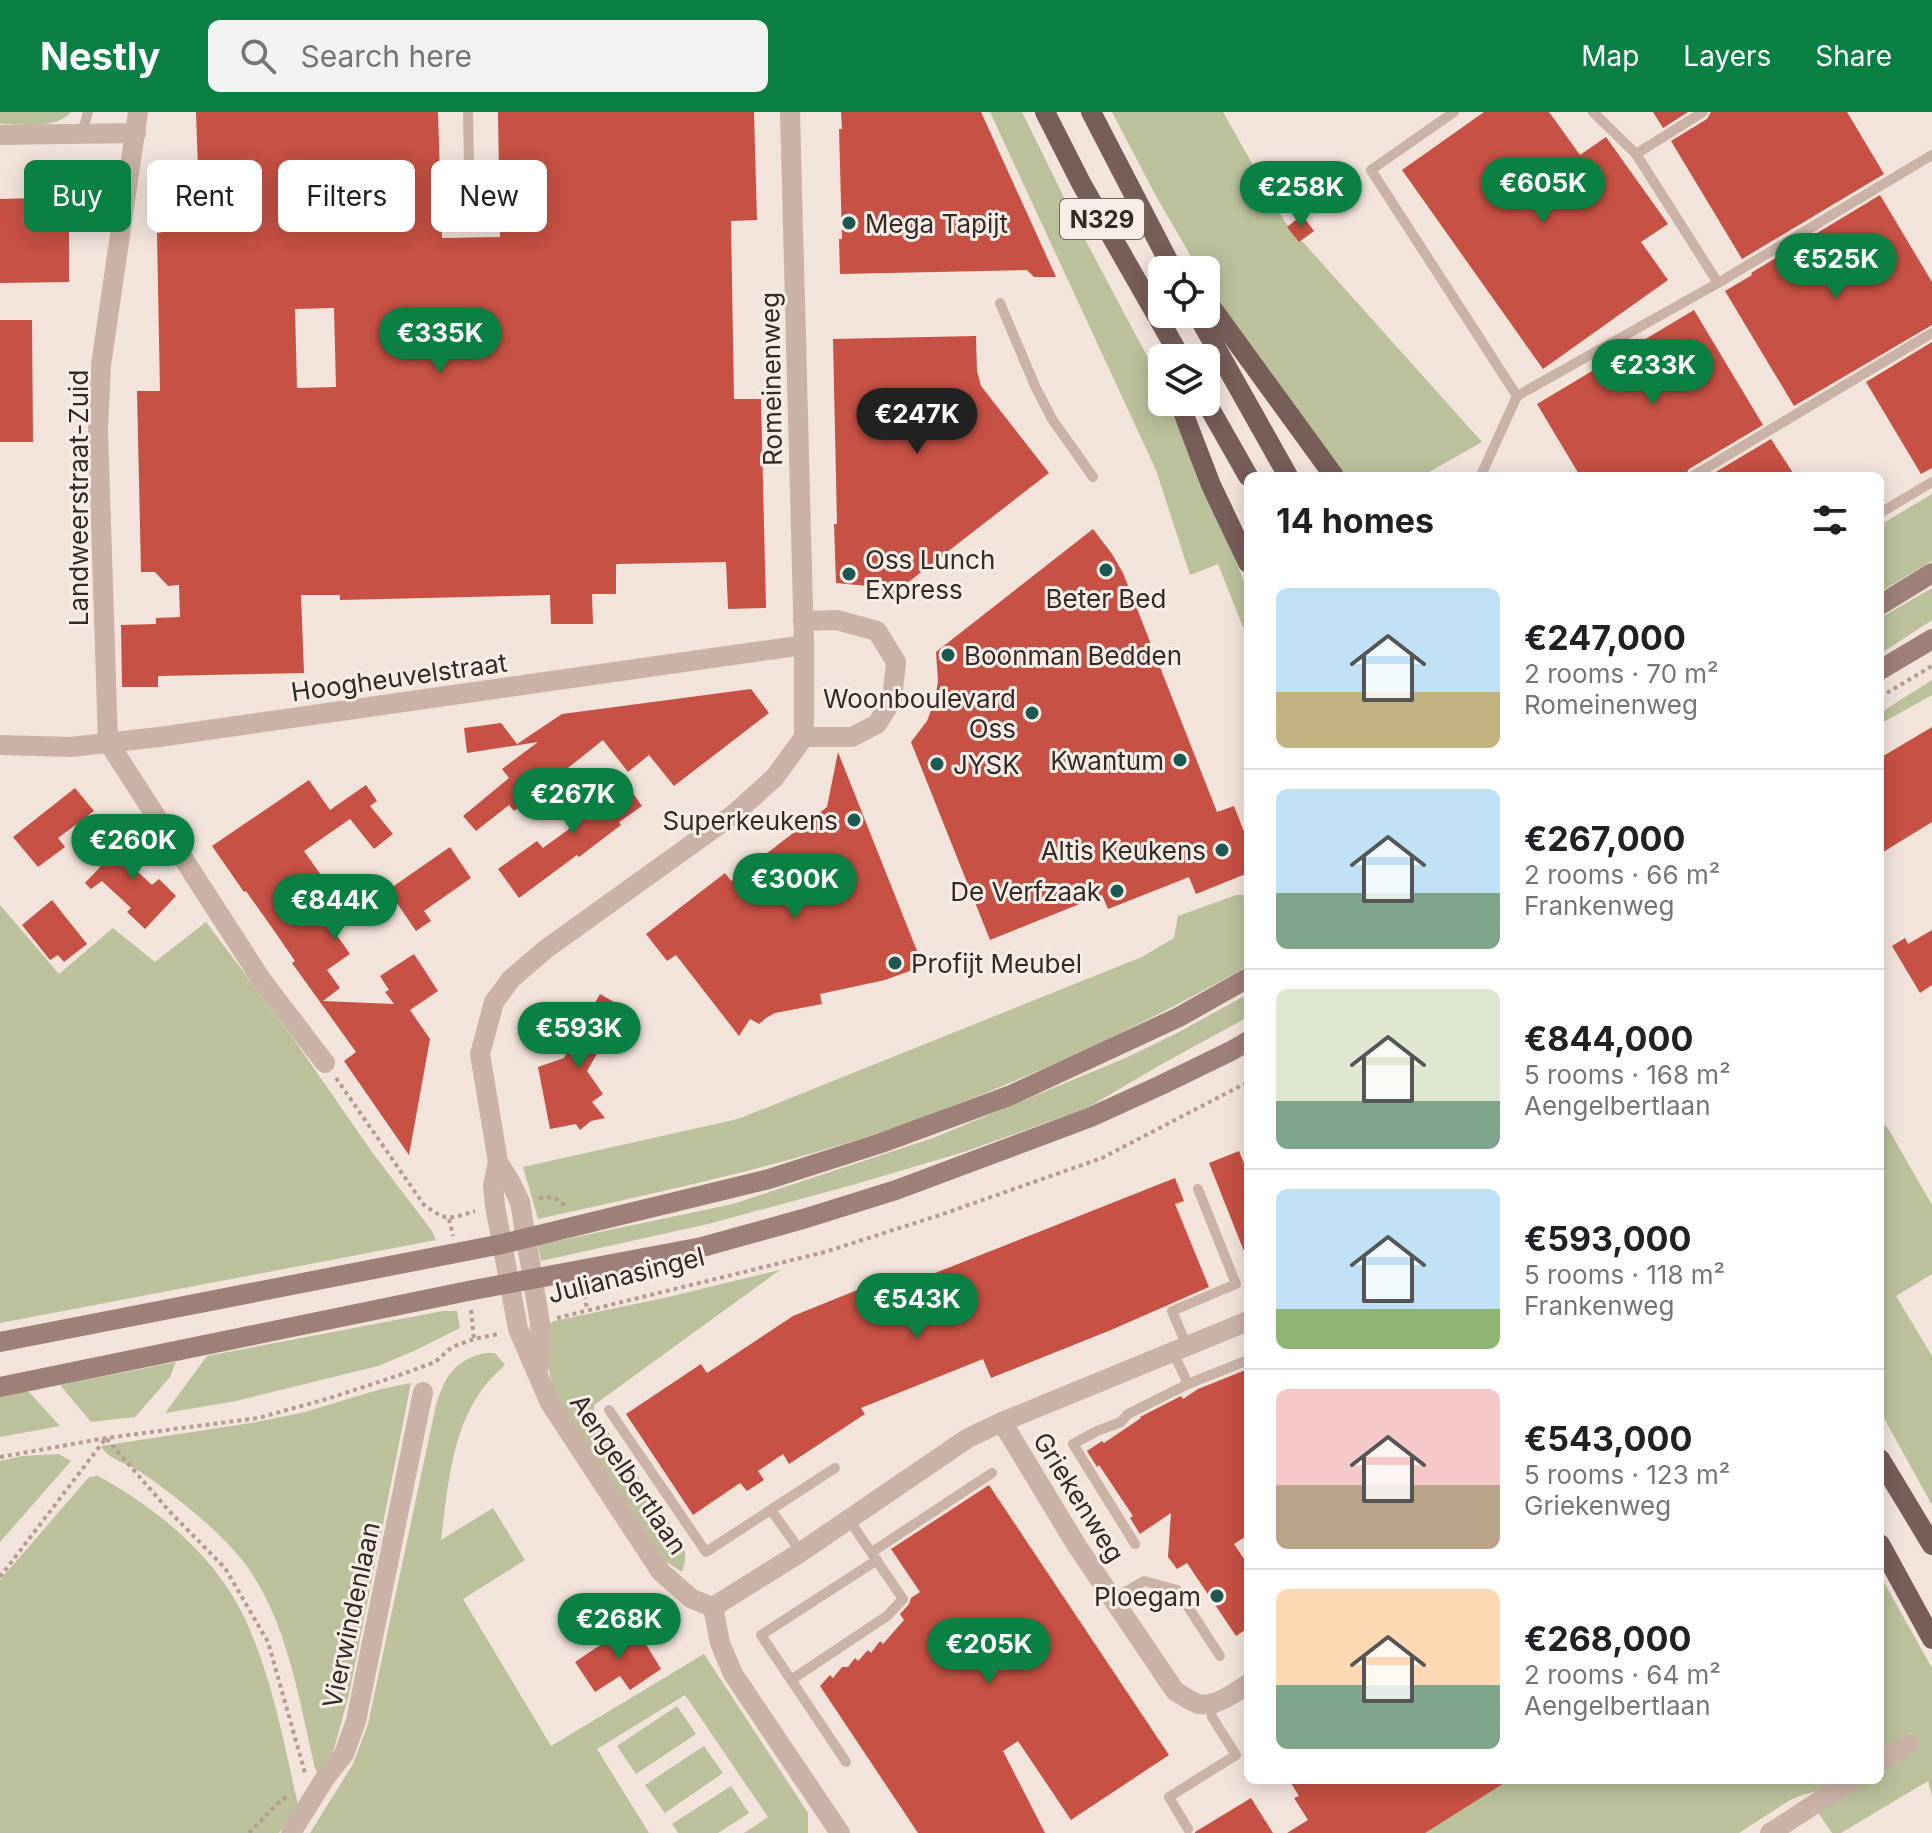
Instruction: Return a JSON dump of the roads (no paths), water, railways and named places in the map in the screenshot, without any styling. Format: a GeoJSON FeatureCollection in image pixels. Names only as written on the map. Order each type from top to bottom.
{"type":"FeatureCollection","features":[{"type":"Feature","properties":{"kind":"main road","name":"N329"},"geometry":{"type":"LineString","coordinates":[[1045,112],[1081,183],[1148,300]]}},
{"type":"Feature","properties":{"kind":"main road","name":"N329"},"geometry":{"type":"LineString","coordinates":[[1091,112],[1165,256]]}},
{"type":"Feature","properties":{"kind":"main road","name":"N329"},"geometry":{"type":"LineString","coordinates":[[1155,239],[1169,256]]}},
{"type":"Feature","properties":{"kind":"main road"},"geometry":{"type":"LineString","coordinates":[[1220,319],[1331,472]]}},
{"type":"Feature","properties":{"kind":"main road"},"geometry":{"type":"LineString","coordinates":[[1205,328],[1286,472]]}},
{"type":"Feature","properties":{"kind":"main road"},"geometry":{"type":"LineString","coordinates":[[1184,416],[1211,485],[1244,555]]}},
{"type":"Feature","properties":{"kind":"main road"},"geometry":{"type":"LineString","coordinates":[[1214,416],[1246,472]]}},
{"type":"Feature","properties":{"kind":"main road"},"geometry":{"type":"LineString","coordinates":[[1884,603],[1932,573]]}},
{"type":"Feature","properties":{"kind":"main road"},"geometry":{"type":"LineString","coordinates":[[1884,668],[1932,639]]}},
{"type":"Feature","properties":{"kind":"main road"},"geometry":{"type":"LineString","coordinates":[[0,1342],[502,1244],[769,1179],[881,1143],[1009,1096],[1179,1017],[1244,980]]}},
{"type":"Feature","properties":{"kind":"main road","name":"Julianasingel"},"geometry":{"type":"LineString","coordinates":[[0,1387],[509,1283],[702,1247],[896,1190],[1091,1117],[1244,1043]]}},
{"type":"Feature","properties":{"kind":"main road"},"geometry":{"type":"LineString","coordinates":[[1884,1453],[1892,1478]]}},
{"type":"Feature","properties":{"kind":"main road"},"geometry":{"type":"LineString","coordinates":[[1884,1465],[1932,1545]]}},
{"type":"Feature","properties":{"kind":"main road"},"geometry":{"type":"LineString","coordinates":[[1884,1551],[1930,1634]]}},
{"type":"Feature","properties":{"kind":"main road"},"geometry":{"type":"LineString","coordinates":[[1884,1577],[1930,1634]]}},
{"type":"Feature","properties":{"kind":"street","name":"Landweerstraat-Zuid"},"geometry":{"type":"LineString","coordinates":[[108,742],[98,430],[101,365],[138,112]]}},
{"type":"Feature","properties":{"kind":"street","name":"Romeinenweg"},"geometry":{"type":"LineString","coordinates":[[790,112],[804,737]]}},
{"type":"Feature","properties":{"kind":"street"},"geometry":{"type":"LineString","coordinates":[[0,135],[136,133]]}},
{"type":"Feature","properties":{"kind":"street"},"geometry":{"type":"LineString","coordinates":[[498,1162],[480,1054],[494,1002],[511,979],[546,949],[734,814],[775,777],[804,737],[852,737],[877,724],[892,700],[896,662],[877,631],[837,620],[803,621]]}},
{"type":"Feature","properties":{"kind":"street","name":"Hoogheuvelstraat"},"geometry":{"type":"LineString","coordinates":[[0,745],[71,747],[159,737],[804,645]]}},
{"type":"Feature","properties":{"kind":"street"},"geometry":{"type":"LineString","coordinates":[[108,742],[261,979],[325,1063]]}},
{"type":"Feature","properties":{"kind":"street","name":"Aengelbertlaan"},"geometry":{"type":"LineString","coordinates":[[498,1162],[520,1202],[540,1323],[541,1352],[537,1371]]}},
{"type":"Feature","properties":{"kind":"street","name":"Aengelbertlaan"},"geometry":{"type":"LineString","coordinates":[[498,1162],[493,1185],[495,1206],[518,1329],[543,1389],[661,1572],[692,1599],[713,1607]]}},
{"type":"Feature","properties":{"kind":"street","name":"Griekenweg"},"geometry":{"type":"LineString","coordinates":[[713,1607],[801,1552],[968,1438],[1244,1323]]}},
{"type":"Feature","properties":{"kind":"street","name":"Vierwindenlaan"},"geometry":{"type":"LineString","coordinates":[[291,1833],[310,1791],[344,1754],[356,1721],[423,1392]]}},
{"type":"Feature","properties":{"kind":"street","name":"Griekenweg"},"geometry":{"type":"LineString","coordinates":[[1002,1422],[1077,1546],[1175,1691],[1198,1704],[1210,1703]]}},
{"type":"Feature","properties":{"kind":"street"},"geometry":{"type":"LineString","coordinates":[[713,1607],[720,1643],[733,1674],[840,1833]]}},
{"type":"Feature","properties":{"kind":"street"},"geometry":{"type":"LineString","coordinates":[[1210,1703],[1244,1686]]}},
{"type":"Feature","properties":{"kind":"street"},"geometry":{"type":"LineString","coordinates":[[1884,1759],[1908,1744]]}},
{"type":"Feature","properties":{"kind":"street"},"geometry":{"type":"LineString","coordinates":[[1770,1833],[1846,1784]]}},
{"type":"Feature","properties":{"kind":"lane"},"geometry":{"type":"LineString","coordinates":[[82,134],[88,112]]}},
{"type":"Feature","properties":{"kind":"lane"},"geometry":{"type":"LineString","coordinates":[[468,112],[469,160]]}},
{"type":"Feature","properties":{"kind":"lane"},"geometry":{"type":"LineString","coordinates":[[1454,112],[1371,170],[1517,396]]}},
{"type":"Feature","properties":{"kind":"lane"},"geometry":{"type":"LineString","coordinates":[[1593,112],[1636,154],[1718,283]]}},
{"type":"Feature","properties":{"kind":"lane"},"geometry":{"type":"LineString","coordinates":[[1636,154],[1703,112]]}},
{"type":"Feature","properties":{"kind":"lane"},"geometry":{"type":"LineString","coordinates":[[1482,472],[1517,396],[1718,283],[1932,155]]}},
{"type":"Feature","properties":{"kind":"lane"},"geometry":{"type":"LineString","coordinates":[[1000,303],[1052,419],[1093,477]]}},
{"type":"Feature","properties":{"kind":"lane"},"geometry":{"type":"LineString","coordinates":[[1700,472],[1932,333]]}},
{"type":"Feature","properties":{"kind":"lane"},"geometry":{"type":"LineString","coordinates":[[1884,511],[1932,482]]}},
{"type":"Feature","properties":{"kind":"lane"},"geometry":{"type":"LineString","coordinates":[[1188,1384],[1172,1311],[1236,1284],[1198,1189]]}},
{"type":"Feature","properties":{"kind":"lane"},"geometry":{"type":"LineString","coordinates":[[1135,1544],[1073,1444],[1121,1422],[1128,1414],[1188,1384],[1244,1362]]}},
{"type":"Feature","properties":{"kind":"lane"},"geometry":{"type":"LineString","coordinates":[[609,1410],[706,1552],[835,1468]]}},
{"type":"Feature","properties":{"kind":"lane"},"geometry":{"type":"LineString","coordinates":[[846,1762],[761,1635],[992,1473]]}},
{"type":"Feature","properties":{"kind":"lane"},"geometry":{"type":"LineString","coordinates":[[771,1510],[801,1552]]}},
{"type":"Feature","properties":{"kind":"lane"},"geometry":{"type":"LineString","coordinates":[[791,1680],[887,1616],[903,1599],[849,1520]]}},
{"type":"Feature","properties":{"kind":"lane"},"geometry":{"type":"LineString","coordinates":[[1113,1599],[1144,1581],[1177,1590],[1220,1656]]}},
{"type":"Feature","properties":{"kind":"lane"},"geometry":{"type":"LineString","coordinates":[[1188,1829],[1169,1797],[1236,1755],[1212,1717],[1210,1703]]}},
{"type":"Feature","properties":{"kind":"place","name":"Mega Tapijt"},"geometry":{"type":"Point","coordinates":[849,223]}},
{"type":"Feature","properties":{"kind":"place","name":"Beter Bed"},"geometry":{"type":"Point","coordinates":[1106,570]}},
{"type":"Feature","properties":{"kind":"place","name":"Oss Lunch Express"},"geometry":{"type":"Point","coordinates":[849,574]}},
{"type":"Feature","properties":{"kind":"place","name":"Boonman Bedden"},"geometry":{"type":"Point","coordinates":[948,655]}},
{"type":"Feature","properties":{"kind":"place","name":"Woonboulevard Oss"},"geometry":{"type":"Point","coordinates":[1032,713]}},
{"type":"Feature","properties":{"kind":"place","name":"Kwantum"},"geometry":{"type":"Point","coordinates":[1180,760]}},
{"type":"Feature","properties":{"kind":"place","name":"JYSK"},"geometry":{"type":"Point","coordinates":[937,764]}},
{"type":"Feature","properties":{"kind":"place","name":"Superkeukens"},"geometry":{"type":"Point","coordinates":[854,820]}},
{"type":"Feature","properties":{"kind":"place","name":"Altis Keukens"},"geometry":{"type":"Point","coordinates":[1222,850]}},
{"type":"Feature","properties":{"kind":"place","name":"De Verfzaak"},"geometry":{"type":"Point","coordinates":[1117,891]}},
{"type":"Feature","properties":{"kind":"place","name":"Profijt Meubel"},"geometry":{"type":"Point","coordinates":[895,963]}},
{"type":"Feature","properties":{"kind":"place","name":"Ploegam"},"geometry":{"type":"Point","coordinates":[1217,1596]}}]}
